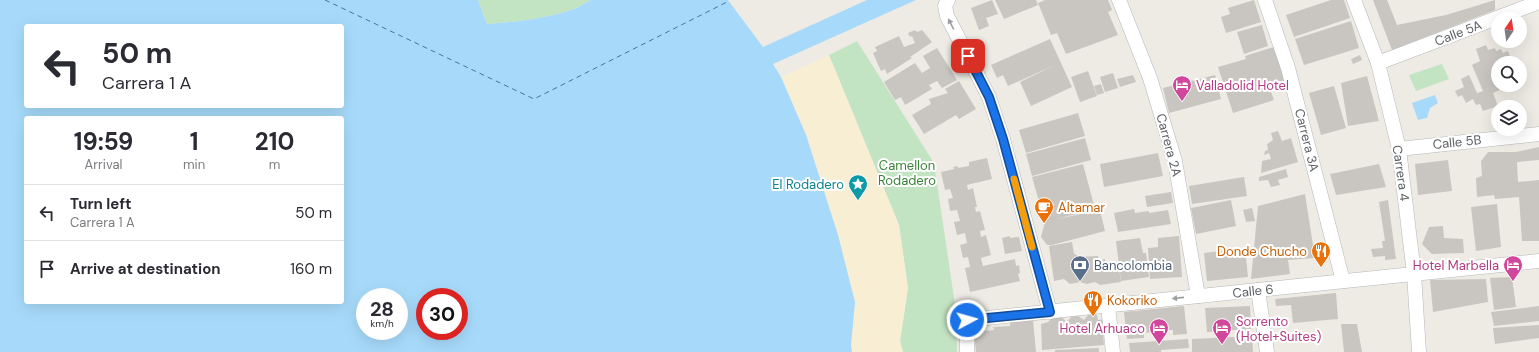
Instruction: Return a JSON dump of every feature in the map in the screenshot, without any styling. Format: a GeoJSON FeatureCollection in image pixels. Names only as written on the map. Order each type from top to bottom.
{"type":"FeatureCollection","features":[{"type":"Feature","properties":{"kind":"street"},"geometry":{"type":"LineString","coordinates":[[948,0],[944,6],[947,16],[989,97],[1003,139],[1050,312]]}},
{"type":"Feature","properties":{"kind":"street","name":"Carrera 2A"},"geometry":{"type":"LineString","coordinates":[[1118,0],[1150,78],[1175,161],[1198,296]]}},
{"type":"Feature","properties":{"kind":"street","name":"Carrera 3A"},"geometry":{"type":"LineString","coordinates":[[1265,0],[1288,68],[1343,281]]}},
{"type":"Feature","properties":{"kind":"street","name":"Carrera 4"},"geometry":{"type":"LineString","coordinates":[[1354,0],[1378,63],[1399,149],[1414,274],[1419,352]]}},
{"type":"Feature","properties":{"kind":"street","name":"Calle 5A"},"geometry":{"type":"LineString","coordinates":[[1378,63],[1539,2]]}},
{"type":"Feature","properties":{"kind":"street","name":"Calle 5B"},"geometry":{"type":"LineString","coordinates":[[1399,149],[1539,134]]}},
{"type":"Feature","properties":{"kind":"street","name":"Calle 6"},"geometry":{"type":"LineString","coordinates":[[967,352],[967,320],[1539,261]]}},
{"type":"Feature","properties":{"kind":"street"},"geometry":{"type":"LineString","coordinates":[[1258,290],[1267,352]]}},
{"type":"Feature","properties":{"kind":"street"},"geometry":{"type":"LineString","coordinates":[[1108,306],[1113,352]]}},
{"type":"Feature","properties":{"kind":"green space"},"geometry":{"type":"Polygon","coordinates":[[[478,0],[591,0],[574,9],[550,16],[487,24],[478,0]]]}},
{"type":"Feature","properties":{"kind":"green space","name":"Camellon Rodadero"},"geometry":{"type":"Polygon","coordinates":[[[857,41],[934,163],[954,298],[957,352],[903,352],[900,341],[908,288],[899,225],[829,55],[857,41]]]}},
{"type":"Feature","properties":{"kind":"green space"},"geometry":{"type":"Polygon","coordinates":[[[1442,64],[1449,79],[1416,91],[1409,75],[1442,64]]]}},
{"type":"Feature","properties":{"kind":"sand","name":"El Rodadero"},"geometry":{"type":"Polygon","coordinates":[[[829,55],[899,225],[908,288],[900,341],[903,352],[852,352],[851,345],[855,302],[838,235],[807,135],[781,77],[829,55]]]}},
{"type":"Feature","properties":{"kind":"water"},"geometry":{"type":"Polygon","coordinates":[[[0,0],[478,0],[487,24],[550,16],[574,9],[591,0],[728,0],[763,47],[867,0],[916,0],[773,64],[781,77],[806,135],[838,235],[855,302],[851,345],[852,352],[0,352],[0,0]]]}},
{"type":"Feature","properties":{"kind":"water"},"geometry":{"type":"Polygon","coordinates":[[[1435,95],[1438,103],[1430,108],[1427,118],[1418,120],[1412,103],[1435,95]]]}},
{"type":"Feature","properties":{"kind":"building"},"geometry":{"type":"Polygon","coordinates":[[[992,0],[998,14],[986,18],[989,26],[979,30],[971,8],[992,0]]]}},
{"type":"Feature","properties":{"kind":"building"},"geometry":{"type":"Polygon","coordinates":[[[995,0],[1036,0],[1038,5],[1004,19],[995,0]]]}},
{"type":"Feature","properties":{"kind":"building"},"geometry":{"type":"Polygon","coordinates":[[[1045,0],[1108,0],[1112,10],[1108,12],[1118,35],[1066,54],[1057,33],[1051,35],[1038,3],[1045,0]]]}},
{"type":"Feature","properties":{"kind":"building"},"geometry":{"type":"Polygon","coordinates":[[[1254,0],[1261,22],[1226,33],[1221,17],[1230,14],[1228,8],[1254,0]]]}},
{"type":"Feature","properties":{"kind":"building"},"geometry":{"type":"Polygon","coordinates":[[[1331,0],[1344,0],[1350,18],[1294,37],[1286,15],[1331,0]]]}},
{"type":"Feature","properties":{"kind":"building"},"geometry":{"type":"Polygon","coordinates":[[[1373,0],[1387,0],[1397,25],[1446,15],[1495,0],[1495,10],[1392,50],[1373,0]]]}},
{"type":"Feature","properties":{"kind":"building"},"geometry":{"type":"Polygon","coordinates":[[[1351,21],[1359,48],[1304,65],[1295,39],[1351,21]]]}},
{"type":"Feature","properties":{"kind":"building"},"geometry":{"type":"Polygon","coordinates":[[[1262,25],[1268,46],[1244,54],[1237,32],[1262,25]]]}},
{"type":"Feature","properties":{"kind":"building"},"geometry":{"type":"Polygon","coordinates":[[[915,30],[917,32],[922,30],[932,42],[910,57],[912,58],[887,74],[885,69],[881,71],[873,53],[877,51],[875,47],[899,36],[904,47],[915,43],[912,36],[910,37],[908,33],[915,30]]]}},
{"type":"Feature","properties":{"kind":"building"},"geometry":{"type":"Polygon","coordinates":[[[1050,39],[1072,87],[1031,106],[1020,82],[1055,65],[1008,86],[1003,75],[997,78],[991,65],[1050,39]]]}},
{"type":"Feature","properties":{"kind":"building"},"geometry":{"type":"Polygon","coordinates":[[[1486,45],[1488,50],[1495,48],[1496,51],[1501,49],[1503,53],[1508,51],[1510,56],[1491,56],[1491,92],[1495,92],[1493,93],[1496,100],[1491,100],[1491,108],[1483,111],[1480,104],[1476,105],[1473,99],[1466,103],[1462,95],[1458,97],[1455,91],[1464,87],[1461,79],[1469,75],[1477,93],[1483,91],[1472,65],[1480,61],[1476,49],[1486,45]]]}},
{"type":"Feature","properties":{"kind":"building"},"geometry":{"type":"Polygon","coordinates":[[[1274,47],[1285,82],[1269,87],[1274,100],[1233,113],[1218,67],[1246,59],[1245,56],[1274,47]]]}},
{"type":"Feature","properties":{"kind":"building"},"geometry":{"type":"Polygon","coordinates":[[[937,48],[957,80],[942,88],[937,81],[929,85],[932,89],[905,105],[901,97],[895,100],[884,82],[915,63],[922,73],[930,68],[923,56],[937,48]]]}},
{"type":"Feature","properties":{"kind":"building"},"geometry":{"type":"Polygon","coordinates":[[[1360,55],[1362,60],[1353,64],[1351,59],[1360,55]]]}},
{"type":"Feature","properties":{"kind":"building"},"geometry":{"type":"Polygon","coordinates":[[[1088,71],[1097,96],[1080,102],[1071,77],[1088,71]]]}},
{"type":"Feature","properties":{"kind":"building"},"geometry":{"type":"Polygon","coordinates":[[[1113,73],[1118,88],[1105,92],[1100,77],[1113,73]]]}},
{"type":"Feature","properties":{"kind":"building"},"geometry":{"type":"Polygon","coordinates":[[[1133,75],[1136,82],[1120,87],[1117,79],[1133,75]]]}},
{"type":"Feature","properties":{"kind":"building"},"geometry":{"type":"Polygon","coordinates":[[[1215,75],[1221,99],[1169,113],[1163,88],[1215,75]]]}},
{"type":"Feature","properties":{"kind":"building"},"geometry":{"type":"Polygon","coordinates":[[[1367,76],[1379,121],[1348,126],[1341,83],[1367,76]]]}},
{"type":"Feature","properties":{"kind":"building"},"geometry":{"type":"Polygon","coordinates":[[[959,81],[976,109],[959,119],[956,115],[924,134],[912,115],[931,104],[929,99],[948,93],[945,89],[959,81]]]}},
{"type":"Feature","properties":{"kind":"building"},"geometry":{"type":"Polygon","coordinates":[[[1101,84],[1104,93],[1097,95],[1094,86],[1101,84]]]}},
{"type":"Feature","properties":{"kind":"building"},"geometry":{"type":"Polygon","coordinates":[[[1334,86],[1346,128],[1321,135],[1309,93],[1334,86]]]}},
{"type":"Feature","properties":{"kind":"building"},"geometry":{"type":"Polygon","coordinates":[[[1078,113],[1085,136],[1026,153],[1019,130],[1078,113]]]}},
{"type":"Feature","properties":{"kind":"building"},"geometry":{"type":"Polygon","coordinates":[[[1278,131],[1282,141],[1291,138],[1298,162],[1261,173],[1262,161],[1271,159],[1269,153],[1264,155],[1265,151],[1268,150],[1267,144],[1273,140],[1271,133],[1278,131]]]}},
{"type":"Feature","properties":{"kind":"building"},"geometry":{"type":"Polygon","coordinates":[[[1085,138],[1091,160],[1032,176],[1026,154],[1085,138]]]}},
{"type":"Feature","properties":{"kind":"building"},"geometry":{"type":"Polygon","coordinates":[[[1539,147],[1539,160],[1517,162],[1518,182],[1539,180],[1539,241],[1522,241],[1519,197],[1495,199],[1494,195],[1477,197],[1476,178],[1482,176],[1481,161],[1488,152],[1516,152],[1539,147]]]}},
{"type":"Feature","properties":{"kind":"building"},"geometry":{"type":"Polygon","coordinates":[[[1158,153],[1163,176],[1104,187],[1100,164],[1158,153]]]}},
{"type":"Feature","properties":{"kind":"building"},"geometry":{"type":"Polygon","coordinates":[[[987,158],[992,179],[967,185],[968,190],[973,188],[977,207],[975,207],[976,212],[980,211],[985,230],[980,231],[981,237],[986,235],[991,255],[981,258],[983,266],[1015,259],[1016,266],[1019,265],[1020,273],[1018,274],[1020,281],[970,292],[965,268],[970,267],[968,257],[963,258],[960,245],[967,243],[965,233],[957,235],[954,222],[960,221],[957,210],[950,211],[948,199],[953,198],[950,189],[945,190],[941,172],[954,169],[953,167],[958,166],[958,168],[969,166],[969,162],[987,158]]]}},
{"type":"Feature","properties":{"kind":"building"},"geometry":{"type":"Polygon","coordinates":[[[1448,160],[1452,191],[1418,195],[1415,164],[1448,160]]]}},
{"type":"Feature","properties":{"kind":"building"},"geometry":{"type":"Polygon","coordinates":[[[1083,164],[1095,209],[1057,219],[1100,210],[1105,231],[1047,245],[1041,237],[1045,222],[1032,177],[1083,164]]]}},
{"type":"Feature","properties":{"kind":"building"},"geometry":{"type":"Polygon","coordinates":[[[1379,164],[1386,187],[1336,195],[1330,174],[1379,164]]]}},
{"type":"Feature","properties":{"kind":"building"},"geometry":{"type":"Polygon","coordinates":[[[1286,169],[1288,177],[1278,180],[1280,185],[1271,187],[1268,180],[1259,181],[1259,177],[1286,169]]]}},
{"type":"Feature","properties":{"kind":"building"},"geometry":{"type":"Polygon","coordinates":[[[1244,177],[1247,196],[1192,204],[1189,186],[1244,177]]]}},
{"type":"Feature","properties":{"kind":"building"},"geometry":{"type":"Polygon","coordinates":[[[1171,192],[1173,203],[1147,207],[1145,196],[1171,192]]]}},
{"type":"Feature","properties":{"kind":"building"},"geometry":{"type":"Polygon","coordinates":[[[1305,194],[1315,258],[1288,260],[1290,274],[1251,279],[1258,206],[1305,194]]]}},
{"type":"Feature","properties":{"kind":"building"},"geometry":{"type":"Polygon","coordinates":[[[1231,200],[1236,226],[1196,234],[1191,208],[1231,200]]]}},
{"type":"Feature","properties":{"kind":"building"},"geometry":{"type":"Polygon","coordinates":[[[1388,200],[1396,259],[1385,260],[1385,256],[1373,257],[1371,249],[1383,248],[1382,241],[1385,241],[1379,202],[1388,200]]]}},
{"type":"Feature","properties":{"kind":"building"},"geometry":{"type":"Polygon","coordinates":[[[1497,204],[1501,247],[1476,251],[1471,207],[1497,204]]]}},
{"type":"Feature","properties":{"kind":"building"},"geometry":{"type":"Polygon","coordinates":[[[1252,208],[1255,221],[1246,222],[1243,210],[1252,208]]]}},
{"type":"Feature","properties":{"kind":"building"},"geometry":{"type":"Polygon","coordinates":[[[1134,209],[1135,213],[1149,211],[1149,213],[1168,210],[1171,224],[1118,232],[1114,213],[1134,209]]]}},
{"type":"Feature","properties":{"kind":"building"},"geometry":{"type":"Polygon","coordinates":[[[1443,226],[1444,238],[1463,239],[1464,253],[1432,254],[1422,244],[1429,227],[1443,226]]]}},
{"type":"Feature","properties":{"kind":"building"},"geometry":{"type":"Polygon","coordinates":[[[1010,236],[1010,238],[1019,237],[1022,251],[1005,254],[1002,238],[1010,236]]]}},
{"type":"Feature","properties":{"kind":"building"},"geometry":{"type":"Polygon","coordinates":[[[1179,236],[1182,277],[1150,279],[1148,248],[1158,247],[1158,238],[1179,236]]]}},
{"type":"Feature","properties":{"kind":"building"},"geometry":{"type":"Polygon","coordinates":[[[1140,238],[1143,253],[1146,253],[1149,277],[1121,281],[1116,241],[1140,238]]]}},
{"type":"Feature","properties":{"kind":"building"},"geometry":{"type":"Polygon","coordinates":[[[1072,242],[1074,254],[1078,257],[1098,256],[1099,260],[1105,259],[1105,263],[1118,262],[1121,282],[1100,285],[1095,282],[1087,284],[1080,282],[1070,284],[1064,279],[1054,281],[1049,246],[1072,242]]]}},
{"type":"Feature","properties":{"kind":"building"},"geometry":{"type":"Polygon","coordinates":[[[1245,248],[1248,277],[1207,281],[1204,253],[1245,248]]]}},
{"type":"Feature","properties":{"kind":"building"},"geometry":{"type":"Polygon","coordinates":[[[1512,277],[1516,307],[1494,310],[1490,278],[1512,277]]]}},
{"type":"Feature","properties":{"kind":"building"},"geometry":{"type":"Polygon","coordinates":[[[1486,279],[1488,302],[1433,312],[1430,280],[1486,279]]]}},
{"type":"Feature","properties":{"kind":"building"},"geometry":{"type":"Polygon","coordinates":[[[1336,293],[1338,319],[1293,323],[1291,305],[1276,306],[1275,299],[1336,293]]]}},
{"type":"Feature","properties":{"kind":"building"},"geometry":{"type":"Polygon","coordinates":[[[1184,306],[1187,334],[1173,335],[1173,330],[1165,330],[1166,336],[1153,337],[1152,332],[1144,333],[1144,338],[1127,339],[1124,312],[1184,306]]]}},
{"type":"Feature","properties":{"kind":"building"},"geometry":{"type":"Polygon","coordinates":[[[1250,306],[1251,329],[1207,332],[1205,308],[1250,306]]]}},
{"type":"Feature","properties":{"kind":"building"},"geometry":{"type":"Polygon","coordinates":[[[1539,306],[1539,321],[1494,326],[1491,312],[1539,306]]]}},
{"type":"Feature","properties":{"kind":"building"},"geometry":{"type":"Polygon","coordinates":[[[1088,315],[1097,315],[1098,320],[1106,319],[1107,333],[1103,334],[1104,345],[1042,350],[1041,324],[1048,322],[1052,318],[1061,317],[1067,322],[1071,317],[1078,316],[1084,320],[1088,315]]]}},
{"type":"Feature","properties":{"kind":"building"},"geometry":{"type":"Polygon","coordinates":[[[1033,320],[1036,352],[976,352],[974,332],[994,330],[993,327],[1010,326],[1010,322],[1033,320]]]}},
{"type":"Feature","properties":{"kind":"building"},"geometry":{"type":"Polygon","coordinates":[[[1341,324],[1357,324],[1362,352],[1344,352],[1341,324]]]}},
{"type":"Feature","properties":{"kind":"building"},"geometry":{"type":"Polygon","coordinates":[[[1539,325],[1539,338],[1495,344],[1493,328],[1539,325]]]}},
{"type":"Feature","properties":{"kind":"building","name":"Sorrento (Hotel+Suites)"},"geometry":{"type":"Polygon","coordinates":[[[1252,336],[1253,352],[1192,352],[1192,339],[1252,336]]]}},
{"type":"Feature","properties":{"kind":"building","name":"Hotel Arhuaco"},"geometry":{"type":"Polygon","coordinates":[[[1188,339],[1189,348],[1161,350],[1161,352],[1130,352],[1129,343],[1188,339]]]}},
{"type":"Feature","properties":{"kind":"building"},"geometry":{"type":"Polygon","coordinates":[[[1099,348],[1099,352],[1055,352],[1055,350],[1099,348]]]}},
{"type":"Feature","properties":{"kind":"ferry route"},"geometry":{"type":"LineString","coordinates":[[325,0],[534,99],[729,1]]}},
{"type":"Feature","properties":{"kind":"slow traffic"},"geometry":{"type":"LineString","coordinates":[[1014,179],[1032,247]]}},
{"type":"Feature","properties":{"kind":"place","name":"Valladolid Hotel"},"geometry":{"type":"Point","coordinates":[1182,102]}},
{"type":"Feature","properties":{"kind":"place","name":"El Rodadero"},"geometry":{"type":"Point","coordinates":[858,201]}},
{"type":"Feature","properties":{"kind":"place","name":"Altamar"},"geometry":{"type":"Point","coordinates":[1044,224]}},
{"type":"Feature","properties":{"kind":"place","name":"Donde Chucho"},"geometry":{"type":"Point","coordinates":[1321,268]}},
{"type":"Feature","properties":{"kind":"place","name":"Bancolombia"},"geometry":{"type":"Point","coordinates":[1080,282]}},
{"type":"Feature","properties":{"kind":"place","name":"Hotel Marbella"},"geometry":{"type":"Point","coordinates":[1513,282]}},
{"type":"Feature","properties":{"kind":"place","name":"Kokoriko"},"geometry":{"type":"Point","coordinates":[1093,317]}},
{"type":"Feature","properties":{"kind":"place","name":"Hotel Arhuaco"},"geometry":{"type":"Point","coordinates":[1159,345]}},
{"type":"Feature","properties":{"kind":"place","name":"Sorrento (Hotel+Suites)"},"geometry":{"type":"Point","coordinates":[1222,345]}},
{"type":"Feature","properties":{"kind":"route"},"geometry":{"type":"LineString","coordinates":[[967,320],[1050,312],[1003,139],[996,122],[989,97],[968,56]]}}]}
